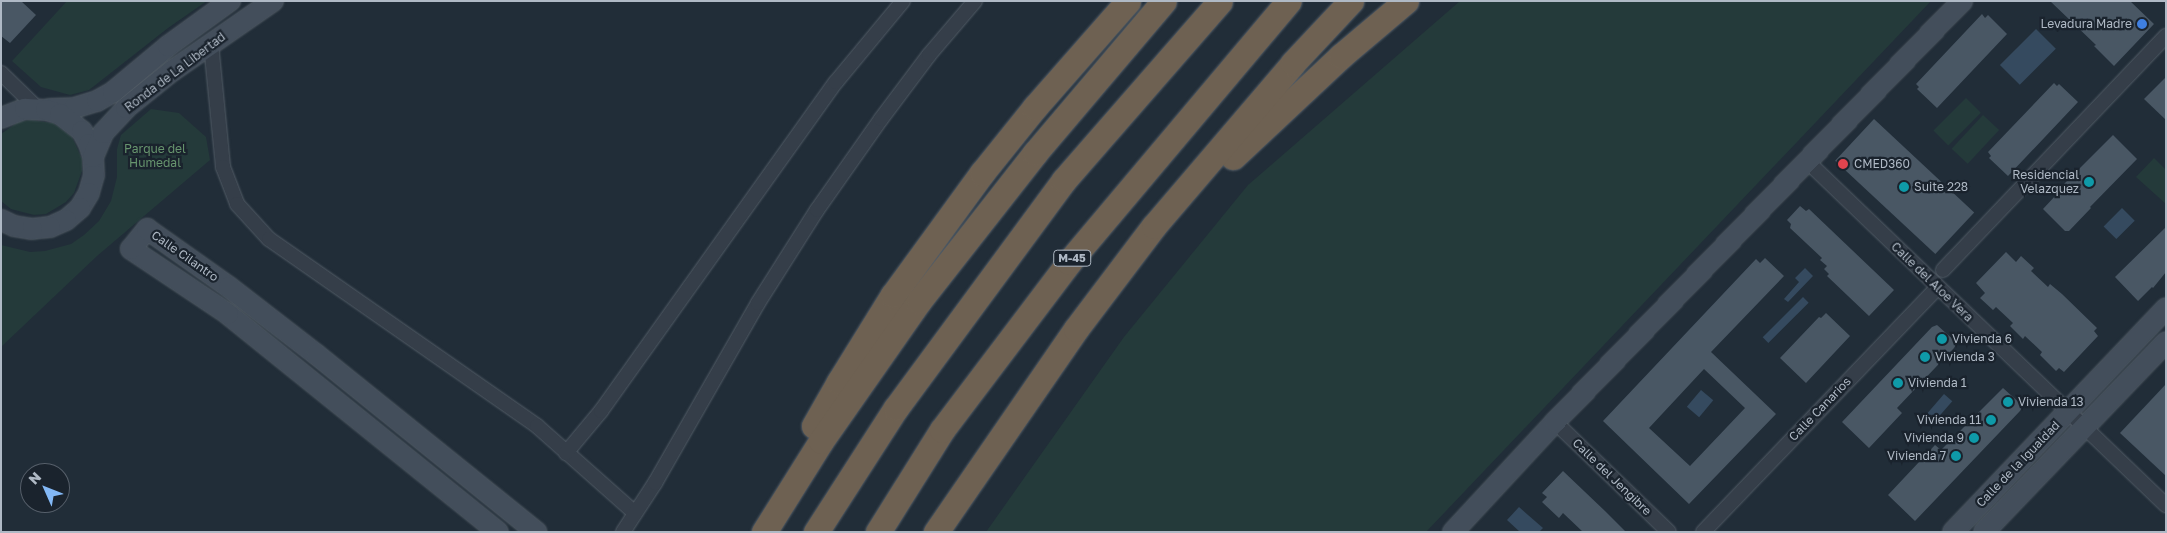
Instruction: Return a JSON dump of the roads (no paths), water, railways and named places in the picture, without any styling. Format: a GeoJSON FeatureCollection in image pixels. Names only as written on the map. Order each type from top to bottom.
{"type":"FeatureCollection","features":[{"type":"Feature","properties":{"kind":"highway"},"geometry":{"type":"LineString","coordinates":[[764,531],[797,458],[815,424],[893,295],[982,173],[1077,58],[1128,1]]}},
{"type":"Feature","properties":{"kind":"highway"},"geometry":{"type":"LineString","coordinates":[[764,531],[821,442],[919,301],[1035,153],[1164,1]]}},
{"type":"Feature","properties":{"kind":"highway"},"geometry":{"type":"LineString","coordinates":[[816,532],[896,408],[1064,180],[1220,1]]}},
{"type":"Feature","properties":{"kind":"highway","name":"M-45"},"geometry":{"type":"LineString","coordinates":[[878,532],[942,430],[1069,262],[1289,1]]}},
{"type":"Feature","properties":{"kind":"highway"},"geometry":{"type":"LineString","coordinates":[[936,532],[1076,329],[1154,226],[1293,63],[1351,1]]}},
{"type":"Feature","properties":{"kind":"highway"},"geometry":{"type":"LineString","coordinates":[[1076,329],[1244,145],[1341,56],[1406,1]]}},
{"type":"Feature","properties":{"kind":"street","name":"Ronda de La Libertad"},"geometry":{"type":"LineString","coordinates":[[5,113],[74,108],[97,101],[113,92],[168,46],[230,1]]}},
{"type":"Feature","properties":{"kind":"street","name":"Ronda de La Libertad"},"geometry":{"type":"LineString","coordinates":[[93,157],[103,133],[119,114],[211,44],[273,1]]}},
{"type":"Feature","properties":{"kind":"street"},"geometry":{"type":"LineString","coordinates":[[566,453],[601,411],[836,82],[903,1]]}},
{"type":"Feature","properties":{"kind":"street"},"geometry":{"type":"LineString","coordinates":[[623,532],[758,303],[817,210],[929,55],[974,1]]}},
{"type":"Feature","properties":{"kind":"street"},"geometry":{"type":"LineString","coordinates":[[1077,58],[1108,12],[1113,1]]}},
{"type":"Feature","properties":{"kind":"street"},"geometry":{"type":"LineString","coordinates":[[1453,532],[1555,422],[1962,1]]}},
{"type":"Feature","properties":{"kind":"street"},"geometry":{"type":"LineString","coordinates":[[1943,270],[2166,36]]}},
{"type":"Feature","properties":{"kind":"street"},"geometry":{"type":"LineString","coordinates":[[211,44],[223,167],[237,204],[269,239],[537,426],[635,513]]}},
{"type":"Feature","properties":{"kind":"street"},"geometry":{"type":"LineString","coordinates":[[1,72],[42,109],[60,114],[82,132],[93,157],[94,175],[89,193],[80,208],[66,220],[50,227],[32,229],[14,226],[1,220]]}},
{"type":"Feature","properties":{"kind":"street","name":"Calle del Aloe Vera"},"geometry":{"type":"LineString","coordinates":[[1808,162],[2166,505]]}},
{"type":"Feature","properties":{"kind":"street","name":"Calle Cilantro"},"geometry":{"type":"LineString","coordinates":[[498,532],[228,314],[131,249],[147,229],[229,287],[317,355],[536,532]]}},
{"type":"Feature","properties":{"kind":"street","name":"Calle Canarios"},"geometry":{"type":"LineString","coordinates":[[1703,532],[1938,287]]}},
{"type":"Feature","properties":{"kind":"street","name":"Calle de la Igualdad"},"geometry":{"type":"LineString","coordinates":[[1953,532],[2166,308]]}},
{"type":"Feature","properties":{"kind":"street","name":"Calle de la Igualdad"},"geometry":{"type":"LineString","coordinates":[[1984,532],[2166,342]]}},
{"type":"Feature","properties":{"kind":"street","name":"Calle del Jengibre"},"geometry":{"type":"LineString","coordinates":[[1555,422],[1669,532]]}},
{"type":"Feature","properties":{"kind":"water"},"geometry":{"type":"Polygon","coordinates":[[[2036,29],[2056,49],[2020,85],[2000,65],[2036,29]]]}},
{"type":"Feature","properties":{"kind":"water"},"geometry":{"type":"Polygon","coordinates":[[[2122,208],[2135,221],[2116,239],[2104,226],[2122,208]]]}},
{"type":"Feature","properties":{"kind":"water"},"geometry":{"type":"Polygon","coordinates":[[[1805,268],[1813,276],[1788,302],[1784,299],[1799,282],[1795,278],[1805,268]]]}},
{"type":"Feature","properties":{"kind":"water"},"geometry":{"type":"Polygon","coordinates":[[[1803,297],[1809,303],[1768,343],[1763,337],[1803,297]]]}},
{"type":"Feature","properties":{"kind":"water"},"geometry":{"type":"Polygon","coordinates":[[[1701,390],[1713,400],[1699,417],[1687,407],[1701,390]]]}},
{"type":"Feature","properties":{"kind":"water"},"geometry":{"type":"Polygon","coordinates":[[[1944,394],[1952,401],[1934,422],[1926,415],[1944,394]]]}},
{"type":"Feature","properties":{"kind":"water"},"geometry":{"type":"Polygon","coordinates":[[[1519,507],[1543,528],[1539,532],[1520,532],[1507,520],[1519,507]]]}},
{"type":"Feature","properties":{"kind":"place","name":"Levadura Madre"},"geometry":{"type":"Point","coordinates":[2142,24]}},
{"type":"Feature","properties":{"kind":"place","name":"CMED360"},"geometry":{"type":"Point","coordinates":[1843,164]}},
{"type":"Feature","properties":{"kind":"place","name":"Residencial Velazquez"},"geometry":{"type":"Point","coordinates":[2089,182]}},
{"type":"Feature","properties":{"kind":"place","name":"Suite 228"},"geometry":{"type":"Point","coordinates":[1904,187]}},
{"type":"Feature","properties":{"kind":"place","name":"Vivienda 6"},"geometry":{"type":"Point","coordinates":[1942,339]}},
{"type":"Feature","properties":{"kind":"place","name":"Vivienda 3"},"geometry":{"type":"Point","coordinates":[1925,357]}},
{"type":"Feature","properties":{"kind":"place","name":"Vivienda 1"},"geometry":{"type":"Point","coordinates":[1898,383]}},
{"type":"Feature","properties":{"kind":"place","name":"Vivienda 13"},"geometry":{"type":"Point","coordinates":[2008,402]}},
{"type":"Feature","properties":{"kind":"place","name":"Vivienda 11"},"geometry":{"type":"Point","coordinates":[1991,420]}},
{"type":"Feature","properties":{"kind":"place","name":"Vivienda 9"},"geometry":{"type":"Point","coordinates":[1974,438]}},
{"type":"Feature","properties":{"kind":"place","name":"Vivienda 7"},"geometry":{"type":"Point","coordinates":[1956,456]}},
{"type":"Feature","properties":{"kind":"park label","name":"Parque del Humedal"},"geometry":{"type":"Point","coordinates":[155,156]}}]}
